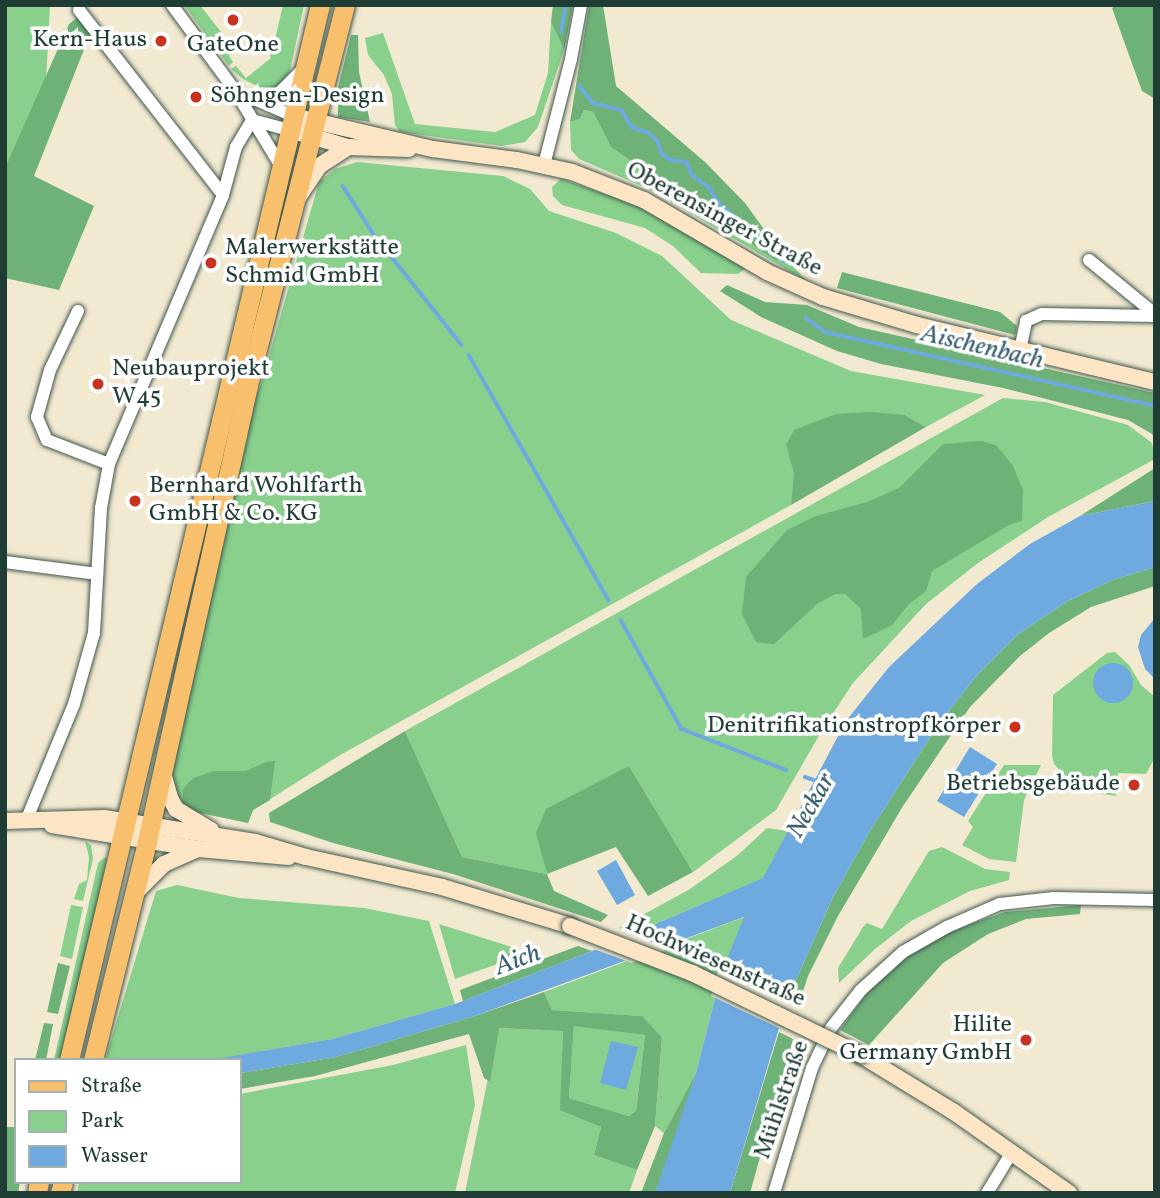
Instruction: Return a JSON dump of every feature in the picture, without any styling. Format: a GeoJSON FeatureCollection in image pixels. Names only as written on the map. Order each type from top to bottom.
{"type":"FeatureCollection","features":[{"type":"Feature","properties":{"kind":"main road"},"geometry":{"type":"LineString","coordinates":[[71,1051],[320,5]]}},
{"type":"Feature","properties":{"kind":"main road"},"geometry":{"type":"LineString","coordinates":[[95,1051],[163,772],[236,435],[345,5]]}},
{"type":"Feature","properties":{"kind":"street"},"geometry":{"type":"LineString","coordinates":[[172,5],[234,89],[282,168]]}},
{"type":"Feature","properties":{"kind":"street"},"geometry":{"type":"LineString","coordinates":[[544,165],[571,59],[581,5]]}},
{"type":"Feature","properties":{"kind":"street"},"geometry":{"type":"LineString","coordinates":[[79,10],[188,154],[223,195]]}},
{"type":"Feature","properties":{"kind":"street"},"geometry":{"type":"LineString","coordinates":[[254,99],[279,93],[306,64]]}},
{"type":"Feature","properties":{"kind":"street"},"geometry":{"type":"LineString","coordinates":[[234,89],[292,123]]}},
{"type":"Feature","properties":{"kind":"street"},"geometry":{"type":"LineString","coordinates":[[30,821],[74,704],[94,633],[101,508],[109,464],[223,195],[236,147],[252,120]]}},
{"type":"Feature","properties":{"kind":"street"},"geometry":{"type":"LineString","coordinates":[[252,120],[292,123],[315,130]]}},
{"type":"Feature","properties":{"kind":"street","name":"Oberensinger Straße"},"geometry":{"type":"LineString","coordinates":[[315,130],[348,146],[433,149]]}},
{"type":"Feature","properties":{"kind":"street","name":"Oberensinger Straße"},"geometry":{"type":"LineString","coordinates":[[315,130],[544,165],[610,185],[644,200],[767,272],[862,311],[1155,382]]}},
{"type":"Feature","properties":{"kind":"street"},"geometry":{"type":"LineString","coordinates":[[296,202],[319,166],[348,146]]}},
{"type":"Feature","properties":{"kind":"street"},"geometry":{"type":"LineString","coordinates":[[1089,260],[1155,315]]}},
{"type":"Feature","properties":{"kind":"street"},"geometry":{"type":"LineString","coordinates":[[78,310],[50,370],[37,417],[47,440],[109,464]]}},
{"type":"Feature","properties":{"kind":"street"},"geometry":{"type":"LineString","coordinates":[[1020,349],[1026,321],[1042,314],[1155,315]]}},
{"type":"Feature","properties":{"kind":"street"},"geometry":{"type":"LineString","coordinates":[[5,563],[97,574]]}},
{"type":"Feature","properties":{"kind":"street"},"geometry":{"type":"LineString","coordinates":[[163,772],[170,798],[180,813],[233,838]]}},
{"type":"Feature","properties":{"kind":"street","name":"Hochwiesenstraße"},"geometry":{"type":"LineString","coordinates":[[5,821],[233,838],[442,887],[570,926],[714,983],[861,1055],[954,1112],[1069,1193]]}},
{"type":"Feature","properties":{"kind":"street","name":"Hochwiesenstraße"},"geometry":{"type":"LineString","coordinates":[[149,833],[198,849],[270,857],[306,857]]}},
{"type":"Feature","properties":{"kind":"street"},"geometry":{"type":"LineString","coordinates":[[133,895],[164,864],[198,849]]}},
{"type":"Feature","properties":{"kind":"street","name":"Mühlstraße"},"geometry":{"type":"LineString","coordinates":[[774,1193],[812,1068],[831,1028],[861,990],[903,952],[947,927],[1000,904],[1054,898],[1155,900]]}},
{"type":"Feature","properties":{"kind":"street"},"geometry":{"type":"LineString","coordinates":[[987,1193],[1012,1152]]}},
{"type":"Feature","properties":{"kind":"green space"},"geometry":{"type":"Polygon","coordinates":[[[5,5],[50,5],[46,81],[5,168],[5,5]]]}},
{"type":"Feature","properties":{"kind":"green space"},"geometry":{"type":"Polygon","coordinates":[[[184,5],[200,5],[236,51],[229,56],[233,62],[229,66],[184,5]]]}},
{"type":"Feature","properties":{"kind":"green space"},"geometry":{"type":"Polygon","coordinates":[[[283,5],[304,5],[290,71],[278,87],[267,91],[243,79],[231,69],[236,66],[246,78],[271,58],[268,52],[273,48],[283,5]]]}},
{"type":"Feature","properties":{"kind":"green space"},"geometry":{"type":"Polygon","coordinates":[[[553,5],[573,5],[564,50],[551,22],[553,5]]]}},
{"type":"Feature","properties":{"kind":"green space"},"geometry":{"type":"Polygon","coordinates":[[[589,5],[603,5],[616,86],[705,162],[745,203],[785,258],[776,261],[611,147],[593,112],[584,110],[580,119],[570,122],[589,5]]]}},
{"type":"Feature","properties":{"kind":"green space"},"geometry":{"type":"Polygon","coordinates":[[[1116,5],[1155,5],[1155,99],[1142,91],[1112,8],[1116,5]]]}},
{"type":"Feature","properties":{"kind":"green space"},"geometry":{"type":"Polygon","coordinates":[[[78,17],[91,32],[34,176],[94,206],[59,290],[5,278],[5,168],[69,24],[78,17]]]}},
{"type":"Feature","properties":{"kind":"green space"},"geometry":{"type":"Polygon","coordinates":[[[551,22],[564,50],[538,127],[525,142],[502,146],[400,132],[395,125],[392,94],[384,75],[368,55],[365,38],[383,33],[415,124],[495,132],[535,115],[548,73],[551,22]]]}},
{"type":"Feature","properties":{"kind":"green space"},"geometry":{"type":"Polygon","coordinates":[[[351,35],[358,35],[359,72],[370,122],[338,117],[338,88],[351,35]]]}},
{"type":"Feature","properties":{"kind":"green space"},"geometry":{"type":"Polygon","coordinates":[[[584,110],[593,112],[611,147],[776,261],[785,258],[808,282],[651,190],[579,159],[571,150],[570,122],[580,119],[584,110]]]}},
{"type":"Feature","properties":{"kind":"green space"},"geometry":{"type":"Polygon","coordinates":[[[357,162],[503,176],[530,189],[549,211],[616,233],[662,256],[731,320],[851,371],[985,395],[926,427],[905,415],[786,445],[795,473],[791,505],[340,755],[253,810],[248,823],[196,812],[176,798],[171,777],[245,422],[261,384],[319,182],[335,169],[357,162]]]}},
{"type":"Feature","properties":{"kind":"green space"},"geometry":{"type":"Polygon","coordinates":[[[561,179],[632,203],[746,268],[738,274],[701,273],[673,246],[645,228],[562,205],[553,196],[552,187],[561,179]]]}},
{"type":"Feature","properties":{"kind":"green space"},"geometry":{"type":"Polygon","coordinates":[[[842,272],[1000,312],[1017,326],[1015,335],[837,288],[842,272]]]}},
{"type":"Feature","properties":{"kind":"green space"},"geometry":{"type":"Polygon","coordinates":[[[727,285],[765,302],[807,305],[859,327],[1155,393],[1155,439],[1152,434],[1128,420],[1003,388],[881,364],[837,351],[761,317],[720,291],[727,285]]]}},
{"type":"Feature","properties":{"kind":"green space"},"geometry":{"type":"Polygon","coordinates":[[[1003,398],[1045,402],[1128,425],[1152,443],[1155,459],[1048,517],[978,563],[926,604],[853,683],[776,810],[693,872],[629,766],[537,833],[547,874],[462,857],[405,731],[1003,398]]]}},
{"type":"Feature","properties":{"kind":"green space"},"geometry":{"type":"Polygon","coordinates":[[[870,412],[905,415],[926,427],[791,505],[794,473],[786,445],[794,430],[836,414],[870,412]]]}},
{"type":"Feature","properties":{"kind":"green space"},"geometry":{"type":"Polygon","coordinates":[[[981,441],[996,445],[1013,466],[1023,490],[1022,521],[1009,525],[932,571],[926,591],[909,604],[892,625],[863,639],[861,609],[845,594],[835,594],[817,604],[774,644],[756,642],[742,614],[746,577],[787,530],[816,516],[867,502],[899,488],[943,444],[981,441]]]}},
{"type":"Feature","properties":{"kind":"green space"},"geometry":{"type":"Polygon","coordinates":[[[1155,468],[1155,501],[1080,516],[1155,468]]]}},
{"type":"Feature","properties":{"kind":"green space"},"geometry":{"type":"Polygon","coordinates":[[[1155,567],[1155,586],[1091,607],[1049,633],[1020,656],[970,707],[903,806],[838,916],[808,976],[799,1003],[788,998],[833,897],[870,831],[938,725],[978,674],[1017,635],[1068,601],[1113,580],[1155,567]]]}},
{"type":"Feature","properties":{"kind":"green space"},"geometry":{"type":"Polygon","coordinates":[[[1115,652],[1129,665],[1141,685],[1155,697],[1155,757],[1146,774],[1118,773],[1116,796],[1090,792],[1074,785],[1054,764],[1052,755],[1053,695],[1107,653],[1115,652]]]}},
{"type":"Feature","properties":{"kind":"green space"},"geometry":{"type":"Polygon","coordinates":[[[405,731],[462,857],[547,874],[554,891],[608,915],[601,922],[453,874],[333,843],[270,822],[269,813],[405,731]]]}},
{"type":"Feature","properties":{"kind":"green space"},"geometry":{"type":"Polygon","coordinates":[[[275,761],[270,800],[253,810],[248,823],[196,812],[183,803],[183,789],[193,778],[214,771],[246,771],[275,761]]]}},
{"type":"Feature","properties":{"kind":"green space"},"geometry":{"type":"Polygon","coordinates":[[[1004,765],[1041,765],[1024,800],[1016,862],[989,859],[962,845],[973,827],[968,821],[1004,765]]]}},
{"type":"Feature","properties":{"kind":"green space"},"geometry":{"type":"Polygon","coordinates":[[[629,766],[693,872],[648,896],[616,847],[547,874],[536,833],[546,809],[629,766]]]}},
{"type":"Feature","properties":{"kind":"green space"},"geometry":{"type":"Polygon","coordinates":[[[767,828],[788,831],[764,878],[631,934],[619,928],[690,889],[738,855],[767,828]]]}},
{"type":"Feature","properties":{"kind":"green space"},"geometry":{"type":"Polygon","coordinates":[[[85,841],[91,845],[93,859],[83,901],[74,899],[79,884],[87,880],[89,857],[85,841]]]}},
{"type":"Feature","properties":{"kind":"green space"},"geometry":{"type":"Polygon","coordinates":[[[942,847],[985,869],[1010,872],[1009,880],[970,891],[911,921],[875,949],[839,983],[838,968],[863,927],[867,923],[882,929],[929,851],[942,847]]]}},
{"type":"Feature","properties":{"kind":"green space"},"geometry":{"type":"Polygon","coordinates":[[[107,858],[64,1058],[54,1058],[98,863],[107,858]]]}},
{"type":"Feature","properties":{"kind":"green space"},"geometry":{"type":"Polygon","coordinates":[[[177,885],[239,898],[364,908],[429,921],[455,1004],[332,1039],[225,1058],[106,1058],[156,891],[177,885]]]}},
{"type":"Feature","properties":{"kind":"green space"},"geometry":{"type":"Polygon","coordinates":[[[71,905],[83,907],[72,959],[60,956],[71,905]]]}},
{"type":"Feature","properties":{"kind":"green space"},"geometry":{"type":"Polygon","coordinates":[[[1081,905],[1080,914],[1026,919],[988,934],[943,963],[869,1045],[840,1030],[867,993],[899,961],[948,932],[1005,912],[1081,905]]]}},
{"type":"Feature","properties":{"kind":"green space"},"geometry":{"type":"Polygon","coordinates":[[[745,917],[722,971],[696,1073],[664,1133],[655,1126],[662,1037],[642,1016],[552,1010],[544,992],[745,917]]]}},
{"type":"Feature","properties":{"kind":"green space"},"geometry":{"type":"Polygon","coordinates":[[[439,924],[518,949],[520,956],[455,979],[439,924]]]}},
{"type":"Feature","properties":{"kind":"green space"},"geometry":{"type":"Polygon","coordinates":[[[578,946],[592,951],[463,1001],[460,990],[578,946]]]}},
{"type":"Feature","properties":{"kind":"green space"},"geometry":{"type":"Polygon","coordinates":[[[58,963],[70,966],[58,1014],[47,1012],[58,963]]]}},
{"type":"Feature","properties":{"kind":"green space"},"geometry":{"type":"Polygon","coordinates":[[[544,992],[552,1010],[642,1016],[662,1037],[655,1126],[637,1170],[594,1155],[601,1127],[560,1110],[563,1031],[499,1028],[490,1082],[484,1078],[469,1034],[315,1076],[242,1089],[242,1073],[336,1057],[475,1016],[544,992]],[[574,1026],[569,1098],[629,1116],[636,1111],[645,1035],[574,1026]]]}},
{"type":"Feature","properties":{"kind":"green space"},"geometry":{"type":"Polygon","coordinates":[[[44,1023],[53,1024],[46,1058],[35,1058],[44,1023]]]}},
{"type":"Feature","properties":{"kind":"green space"},"geometry":{"type":"Polygon","coordinates":[[[574,1025],[645,1035],[636,1111],[629,1116],[569,1098],[574,1025]]]}},
{"type":"Feature","properties":{"kind":"green space"},"geometry":{"type":"Polygon","coordinates":[[[498,1028],[563,1031],[561,1109],[601,1127],[594,1155],[637,1170],[629,1193],[465,1193],[498,1028]]]}},
{"type":"Feature","properties":{"kind":"green space"},"geometry":{"type":"Polygon","coordinates":[[[779,1032],[793,1039],[750,1193],[730,1193],[779,1032]]]}},
{"type":"Feature","properties":{"kind":"green space"},"geometry":{"type":"Polygon","coordinates":[[[466,1045],[475,1105],[455,1193],[77,1193],[79,1184],[242,1184],[242,1094],[393,1065],[466,1045]]]}},
{"type":"Feature","properties":{"kind":"green space"},"geometry":{"type":"Polygon","coordinates":[[[696,1073],[678,1134],[655,1193],[641,1193],[664,1133],[696,1073]]]}},
{"type":"Feature","properties":{"kind":"green space"},"geometry":{"type":"Polygon","coordinates":[[[5,1127],[14,1127],[14,1184],[20,1184],[18,1193],[5,1193],[5,1127]]]}},
{"type":"Feature","properties":{"kind":"water","name":"Neckar"},"geometry":{"type":"Polygon","coordinates":[[[1155,501],[1155,567],[1113,580],[1068,601],[1017,635],[978,674],[938,725],[870,831],[833,897],[788,998],[730,1193],[655,1193],[696,1073],[722,971],[744,917],[475,1016],[336,1057],[242,1073],[242,1058],[222,1058],[332,1039],[455,1004],[592,951],[763,878],[846,721],[889,667],[977,584],[1030,544],[1080,516],[1155,501]]]}},
{"type":"Feature","properties":{"kind":"water"},"geometry":{"type":"Polygon","coordinates":[[[1155,618],[1155,679],[1145,669],[1138,647],[1141,635],[1155,618]]]}},
{"type":"Feature","properties":{"kind":"water"},"geometry":{"type":"Polygon","coordinates":[[[1113,663],[1127,669],[1133,683],[1127,697],[1113,703],[1099,697],[1093,683],[1099,669],[1113,663]]]}},
{"type":"Feature","properties":{"kind":"water"},"geometry":{"type":"Polygon","coordinates":[[[970,747],[997,764],[964,817],[937,801],[970,747]]]}},
{"type":"Feature","properties":{"kind":"water"},"geometry":{"type":"Polygon","coordinates":[[[616,860],[635,895],[617,905],[597,871],[616,860]]]}},
{"type":"Feature","properties":{"kind":"water"},"geometry":{"type":"Polygon","coordinates":[[[611,1041],[638,1047],[626,1090],[600,1083],[611,1041]]]}},
{"type":"Feature","properties":{"kind":"pier"},"geometry":{"type":"Polygon","coordinates":[[[626,933],[668,949],[632,963],[591,948],[626,933]]]}},
{"type":"Feature","properties":{"kind":"pier"},"geometry":{"type":"Polygon","coordinates":[[[718,971],[790,1004],[783,1030],[711,996],[718,971]]]}},
{"type":"Feature","properties":{"kind":"waterway","name":"Aischenbach"},"geometry":{"type":"LineString","coordinates":[[561,32],[566,5]]}},
{"type":"Feature","properties":{"kind":"waterway","name":"Aischenbach"},"geometry":{"type":"LineString","coordinates":[[580,86],[593,103],[622,110],[632,127],[649,133],[658,141],[662,154],[671,160],[687,162],[692,175],[708,186],[720,204],[784,261]]}},
{"type":"Feature","properties":{"kind":"waterway"},"geometry":{"type":"LineString","coordinates":[[343,186],[375,236],[462,345]]}},
{"type":"Feature","properties":{"kind":"waterway","name":"Aischenbach"},"geometry":{"type":"LineString","coordinates":[[806,318],[825,332],[1155,406]]}},
{"type":"Feature","properties":{"kind":"waterway"},"geometry":{"type":"LineString","coordinates":[[469,355],[609,600]]}},
{"type":"Feature","properties":{"kind":"waterway"},"geometry":{"type":"LineString","coordinates":[[621,620],[682,729],[786,770]]}},
{"type":"Feature","properties":{"kind":"waterway","name":"Neckar"},"geometry":{"type":"LineString","coordinates":[[805,777],[820,782]]}},
{"type":"Feature","properties":{"kind":"place","name":"GateOne"},"geometry":{"type":"Point","coordinates":[233,20]}},
{"type":"Feature","properties":{"kind":"place","name":"Kern-Haus"},"geometry":{"type":"Point","coordinates":[161,41]}},
{"type":"Feature","properties":{"kind":"place","name":"Söhngen-Design"},"geometry":{"type":"Point","coordinates":[196,97]}},
{"type":"Feature","properties":{"kind":"place","name":"Malerwerkstätte Schmid GmbH"},"geometry":{"type":"Point","coordinates":[211,263]}},
{"type":"Feature","properties":{"kind":"place","name":"Neubauprojekt W45"},"geometry":{"type":"Point","coordinates":[98,384]}},
{"type":"Feature","properties":{"kind":"place","name":"Bernhard Wohlfarth GmbH & Co. KG"},"geometry":{"type":"Point","coordinates":[135,501]}},
{"type":"Feature","properties":{"kind":"place","name":"Denitrifikationstropfkörper"},"geometry":{"type":"Point","coordinates":[1015,727]}},
{"type":"Feature","properties":{"kind":"place","name":"Betriebsgebäude"},"geometry":{"type":"Point","coordinates":[1134,785]}},
{"type":"Feature","properties":{"kind":"place","name":"Hilite Germany GmbH"},"geometry":{"type":"Point","coordinates":[1026,1040]}},
{"type":"Feature","properties":{"kind":"water label","name":"Aich"},"geometry":{"type":"Point","coordinates":[518,961]}}]}
